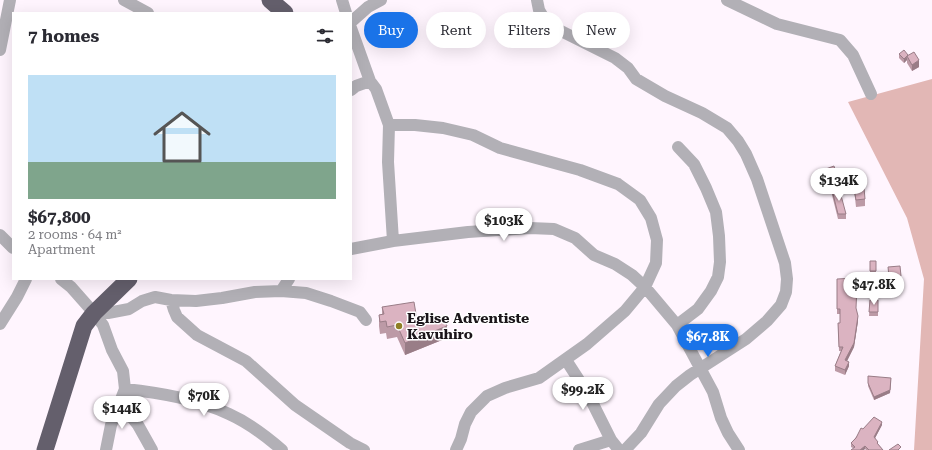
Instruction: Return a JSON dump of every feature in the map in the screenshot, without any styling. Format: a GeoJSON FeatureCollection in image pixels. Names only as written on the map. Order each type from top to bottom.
{"type":"FeatureCollection","features":[{"type":"Feature","properties":{"kind":"highway"},"geometry":{"type":"LineString","coordinates":[[270,0],[284,12]]}},
{"type":"Feature","properties":{"kind":"highway"},"geometry":{"type":"LineString","coordinates":[[45,450],[84,326],[94,312],[128,280]]}},
{"type":"Feature","properties":{"kind":"street"},"geometry":{"type":"LineString","coordinates":[[0,50],[6,28],[10,0]]}},
{"type":"Feature","properties":{"kind":"street"},"geometry":{"type":"LineString","coordinates":[[124,0],[146,12]]}},
{"type":"Feature","properties":{"kind":"street"},"geometry":{"type":"LineString","coordinates":[[342,0],[346,12]]}},
{"type":"Feature","properties":{"kind":"street"},"geometry":{"type":"LineString","coordinates":[[352,21],[368,7],[381,0]]}},
{"type":"Feature","properties":{"kind":"street"},"geometry":{"type":"LineString","coordinates":[[537,0],[539,10],[545,20],[559,30],[615,58],[628,68],[636,79],[665,96],[702,113],[727,128],[738,141],[746,154],[766,205],[784,263],[787,279],[786,292],[781,304],[767,321],[746,339],[676,386],[659,404],[641,433],[625,450]]}},
{"type":"Feature","properties":{"kind":"street"},"geometry":{"type":"LineString","coordinates":[[727,0],[777,24],[840,40],[853,55],[871,94]]}},
{"type":"Feature","properties":{"kind":"street"},"geometry":{"type":"LineString","coordinates":[[352,31],[370,81],[376,89],[389,126],[388,162],[393,241]]}},
{"type":"Feature","properties":{"kind":"street"},"geometry":{"type":"LineString","coordinates":[[352,89],[356,86],[370,81]]}},
{"type":"Feature","properties":{"kind":"street"},"geometry":{"type":"LineString","coordinates":[[389,126],[429,126],[466,133],[506,150],[580,170],[618,184],[640,200],[651,218],[657,240],[656,263],[645,287],[625,311],[587,344],[539,378],[505,388],[487,396],[471,412],[464,424],[461,439],[456,450]]}},
{"type":"Feature","properties":{"kind":"street"},"geometry":{"type":"LineString","coordinates":[[677,325],[698,309],[711,292],[718,277],[720,262],[716,212],[694,164],[678,147]]}},
{"type":"Feature","properties":{"kind":"street"},"geometry":{"type":"LineString","coordinates":[[352,249],[393,241],[468,232],[530,228],[554,229],[575,238],[594,254],[615,264],[632,275],[645,287],[677,325],[713,392],[721,418],[728,433],[739,450]]}},
{"type":"Feature","properties":{"kind":"street"},"geometry":{"type":"LineString","coordinates":[[0,235],[12,247]]}},
{"type":"Feature","properties":{"kind":"street"},"geometry":{"type":"LineString","coordinates":[[0,324],[26,280]]}},
{"type":"Feature","properties":{"kind":"street"},"geometry":{"type":"LineString","coordinates":[[62,280],[71,287],[94,312],[103,325],[112,350],[123,371],[125,389],[121,404],[111,425],[106,450]]}},
{"type":"Feature","properties":{"kind":"street"},"geometry":{"type":"LineString","coordinates":[[281,291],[288,280]]}},
{"type":"Feature","properties":{"kind":"street"},"geometry":{"type":"LineString","coordinates":[[94,312],[108,313],[129,309],[142,301],[155,297],[171,300],[196,301],[255,292],[281,291],[306,293],[331,300],[360,312],[366,320]]}},
{"type":"Feature","properties":{"kind":"street"},"geometry":{"type":"LineString","coordinates":[[171,300],[177,317],[197,335],[246,361],[295,405],[350,443],[364,450]]}},
{"type":"Feature","properties":{"kind":"street"},"geometry":{"type":"LineString","coordinates":[[566,360],[588,394],[612,440],[619,450]]}},
{"type":"Feature","properties":{"kind":"street"},"geometry":{"type":"LineString","coordinates":[[125,389],[155,392],[194,401],[229,414],[260,432],[282,450]]}},
{"type":"Feature","properties":{"kind":"street"},"geometry":{"type":"LineString","coordinates":[[121,404],[138,425],[152,450]]}},
{"type":"Feature","properties":{"kind":"street"},"geometry":{"type":"LineString","coordinates":[[579,450],[612,440]]}},
{"type":"Feature","properties":{"kind":"shaded area"},"geometry":{"type":"Polygon","coordinates":[[[932,79],[932,450],[914,450],[924,279],[907,218],[848,102],[932,79]]]}},
{"type":"Feature","properties":{"kind":"building"},"geometry":{"type":"Polygon","coordinates":[[[904,50],[908,55],[904,59],[899,54],[904,50]]]}},
{"type":"Feature","properties":{"kind":"building"},"geometry":{"type":"Polygon","coordinates":[[[914,52],[919,60],[912,65],[907,56],[914,52]]]}},
{"type":"Feature","properties":{"kind":"building"},"geometry":{"type":"Polygon","coordinates":[[[834,166],[836,173],[825,176],[823,170],[834,166]]]}},
{"type":"Feature","properties":{"kind":"building"},"geometry":{"type":"Polygon","coordinates":[[[839,188],[846,214],[838,214],[832,190],[839,188]]]}},
{"type":"Feature","properties":{"kind":"building"},"geometry":{"type":"Polygon","coordinates":[[[864,188],[865,199],[856,200],[854,189],[864,188]]]}},
{"type":"Feature","properties":{"kind":"building"},"geometry":{"type":"Polygon","coordinates":[[[870,261],[876,261],[876,271],[870,271],[870,261]]]}},
{"type":"Feature","properties":{"kind":"building"},"geometry":{"type":"Polygon","coordinates":[[[900,266],[901,276],[889,277],[888,267],[900,266]]]}},
{"type":"Feature","properties":{"kind":"building"},"geometry":{"type":"Polygon","coordinates":[[[867,275],[875,276],[875,283],[867,282],[867,275]]]}},
{"type":"Feature","properties":{"kind":"building"},"geometry":{"type":"Polygon","coordinates":[[[855,278],[855,286],[857,286],[856,308],[858,316],[854,343],[845,360],[849,362],[845,370],[835,366],[843,347],[839,347],[838,323],[840,323],[840,309],[837,309],[837,279],[855,278]]]}},
{"type":"Feature","properties":{"kind":"building"},"geometry":{"type":"Polygon","coordinates":[[[870,300],[878,300],[878,312],[869,312],[870,300]]]}},
{"type":"Feature","properties":{"kind":"building"},"geometry":{"type":"Polygon","coordinates":[[[414,302],[418,326],[443,316],[447,326],[405,343],[397,325],[387,327],[386,321],[380,322],[379,315],[384,314],[382,307],[414,302]]]}},
{"type":"Feature","properties":{"kind":"building"},"geometry":{"type":"Polygon","coordinates":[[[868,376],[891,378],[890,390],[874,397],[868,383],[868,376]]]}},
{"type":"Feature","properties":{"kind":"building"},"geometry":{"type":"Polygon","coordinates":[[[874,417],[882,422],[874,437],[883,450],[869,450],[865,446],[860,450],[851,450],[855,447],[851,443],[856,438],[861,428],[863,429],[874,417]]]}},
{"type":"Feature","properties":{"kind":"building"},"geometry":{"type":"Polygon","coordinates":[[[898,444],[901,447],[898,450],[889,450],[898,444]]]}},
{"type":"Feature","properties":{"kind":"place","name":"Eglise Adventiste Kavuhiro"},"geometry":{"type":"Point","coordinates":[399,326]}}]}
